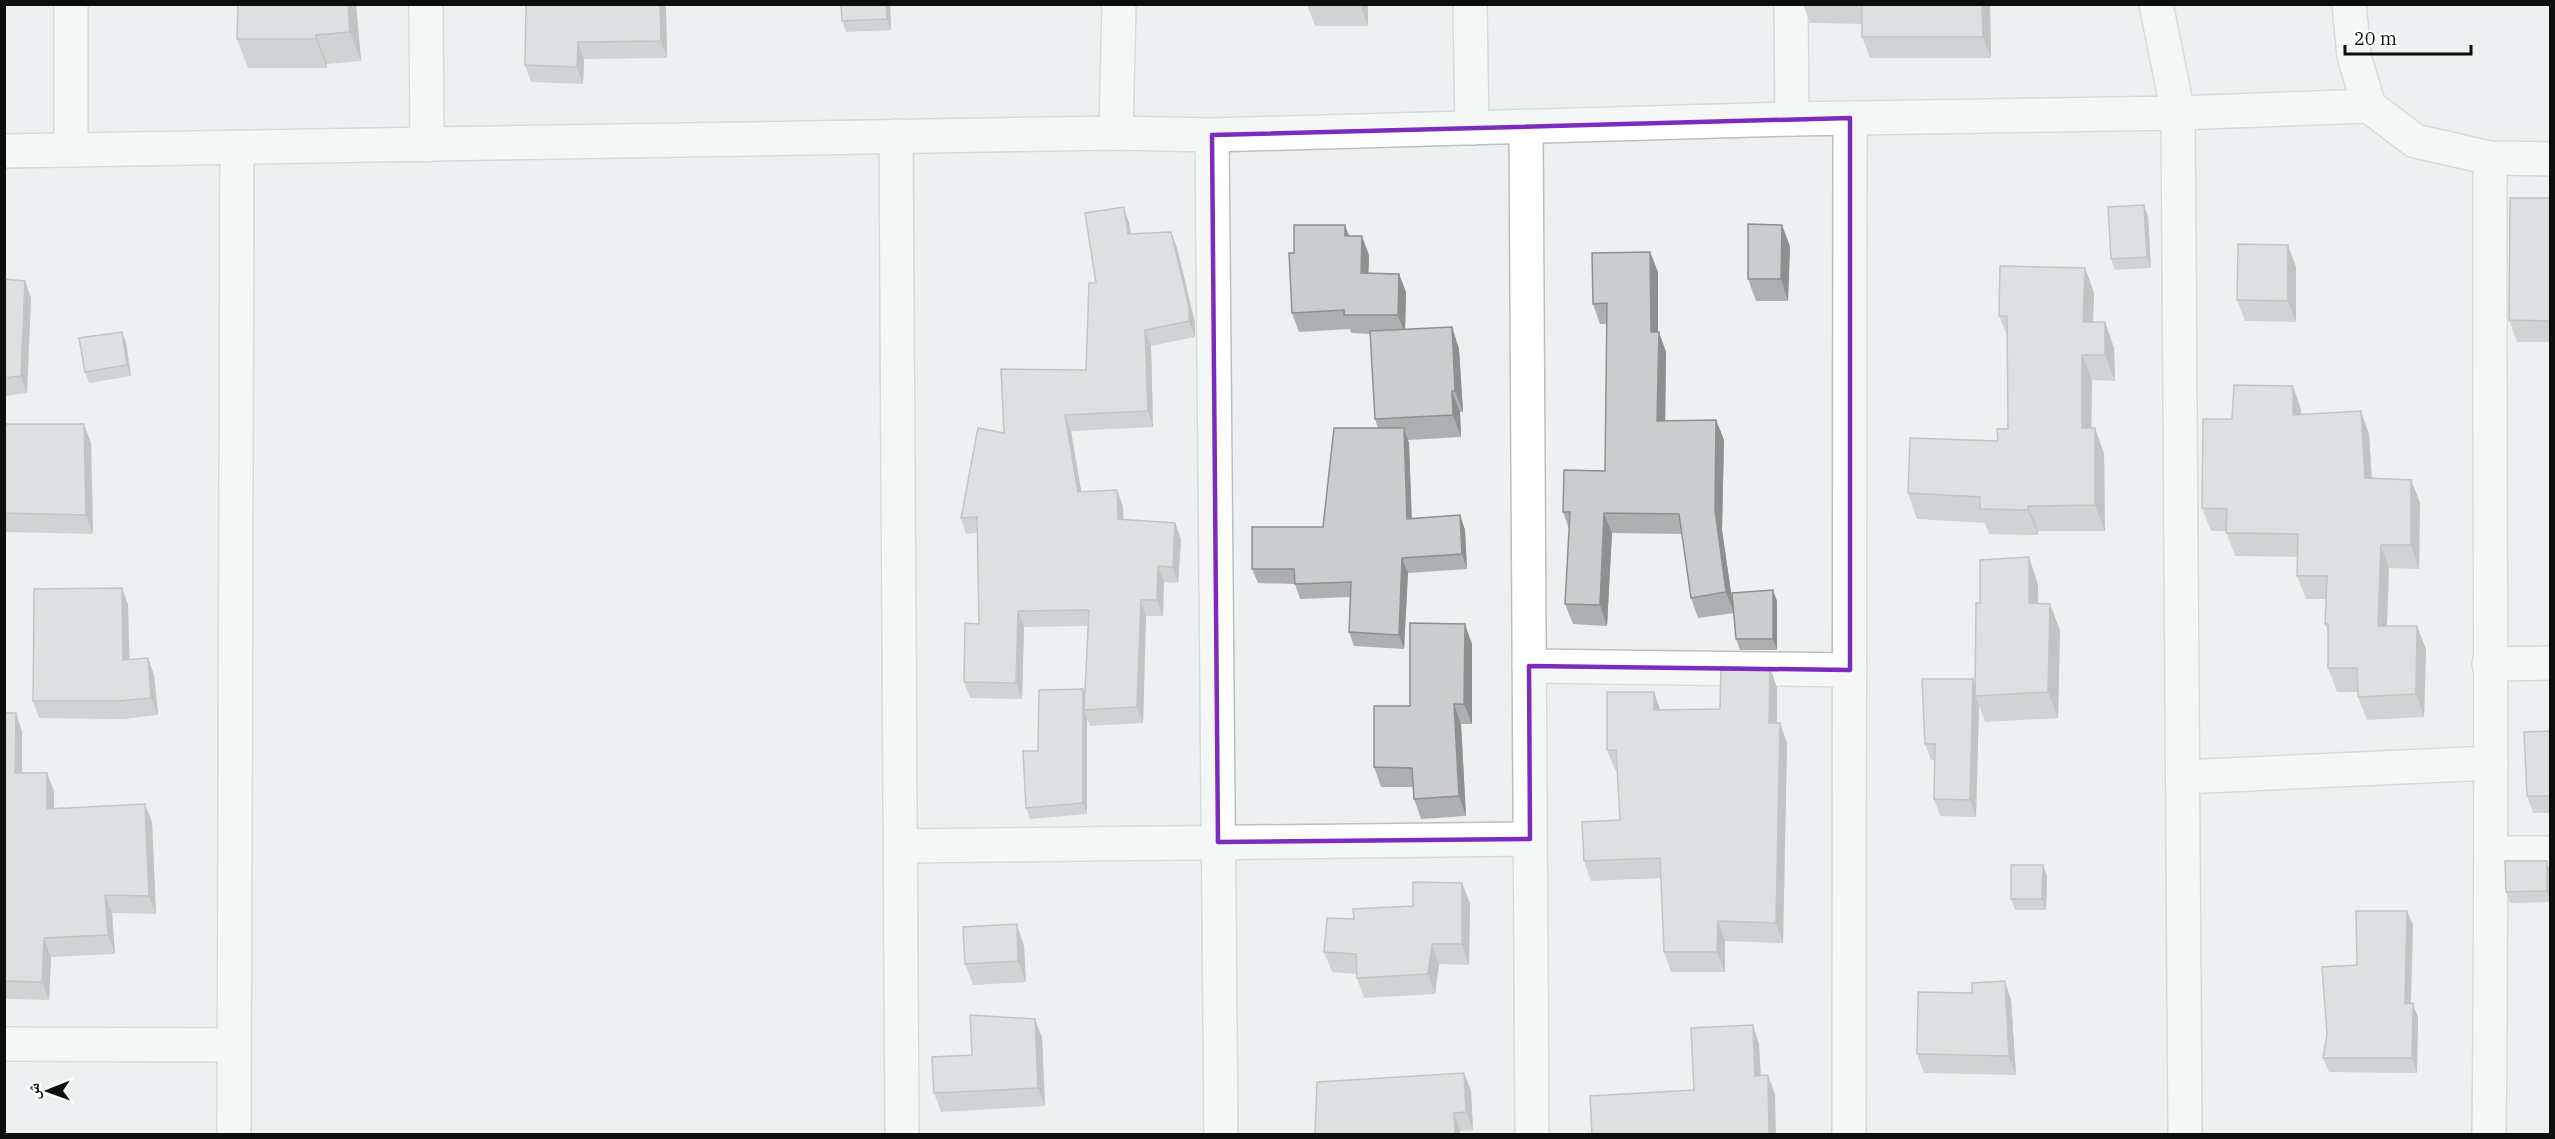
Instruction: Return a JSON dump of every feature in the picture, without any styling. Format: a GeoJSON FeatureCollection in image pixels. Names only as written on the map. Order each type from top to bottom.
{"type":"FeatureCollection","features":[{"type":"Feature","properties":{"kind":"street"},"geometry":{"type":"LineString","coordinates":[[71,4],[71,150]]}},
{"type":"Feature","properties":{"kind":"street"},"geometry":{"type":"LineString","coordinates":[[426,4],[427,145]]}},
{"type":"Feature","properties":{"kind":"street"},"geometry":{"type":"LineString","coordinates":[[1116,133],[1119,4]]}},
{"type":"Feature","properties":{"kind":"street"},"geometry":{"type":"LineString","coordinates":[[1470,4],[1472,128]]}},
{"type":"Feature","properties":{"kind":"street"},"geometry":{"type":"LineString","coordinates":[[1791,4],[1792,119]]}},
{"type":"Feature","properties":{"kind":"street"},"geometry":{"type":"LineString","coordinates":[[2156,4],[2178,113],[2185,1134]]}},
{"type":"Feature","properties":{"kind":"street"},"geometry":{"type":"LineString","coordinates":[[2349,4],[2354,56],[2369,106],[2415,141],[2490,158],[2550,159]]}},
{"type":"Feature","properties":{"kind":"street"},"geometry":{"type":"LineString","coordinates":[[4,151],[1116,133],[1212,135],[1792,119],[2178,113],[2369,106]]}},
{"type":"Feature","properties":{"kind":"street"},"geometry":{"type":"LineString","coordinates":[[1849,1134],[1850,118]]}},
{"type":"Feature","properties":{"kind":"street"},"geometry":{"type":"LineString","coordinates":[[1526,128],[1532,1134]]}},
{"type":"Feature","properties":{"kind":"street"},"geometry":{"type":"LineString","coordinates":[[1212,135],[1221,1134]]}},
{"type":"Feature","properties":{"kind":"street"},"geometry":{"type":"LineString","coordinates":[[896,136],[902,1134]]}},
{"type":"Feature","properties":{"kind":"street"},"geometry":{"type":"LineString","coordinates":[[234,1134],[237,147]]}},
{"type":"Feature","properties":{"kind":"street"},"geometry":{"type":"LineString","coordinates":[[2489,1134],[2493,853],[2489,664],[2490,158]]}},
{"type":"Feature","properties":{"kind":"street"},"geometry":{"type":"LineString","coordinates":[[2489,664],[2550,663]]}},
{"type":"Feature","properties":{"kind":"street"},"geometry":{"type":"LineString","coordinates":[[1529,666],[1850,670]]}},
{"type":"Feature","properties":{"kind":"street"},"geometry":{"type":"LineString","coordinates":[[2184,777],[2490,763]]}},
{"type":"Feature","properties":{"kind":"street"},"geometry":{"type":"LineString","coordinates":[[902,846],[1530,839]]}},
{"type":"Feature","properties":{"kind":"street"},"geometry":{"type":"LineString","coordinates":[[2493,853],[2550,853]]}},
{"type":"Feature","properties":{"kind":"street"},"geometry":{"type":"LineString","coordinates":[[4,1044],[233,1045]]}},
{"type":"Feature","properties":{"kind":"highlighted area"},"geometry":{"type":"Polygon","coordinates":[[[1850,118],[1850,670],[1529,666],[1530,839],[1218,842],[1212,135],[1850,118]]]}},
{"type":"Feature","properties":{"kind":"building"},"geometry":{"type":"Polygon","coordinates":[[[238,4],[348,4],[350,32],[316,35],[316,39],[237,39],[238,4]]]}},
{"type":"Feature","properties":{"kind":"building"},"geometry":{"type":"Polygon","coordinates":[[[526,4],[660,4],[661,41],[578,42],[577,67],[525,65],[526,4]]]}},
{"type":"Feature","properties":{"kind":"building"},"geometry":{"type":"Polygon","coordinates":[[[841,4],[886,4],[887,19],[842,21],[841,4]]]}},
{"type":"Feature","properties":{"kind":"building"},"geometry":{"type":"Polygon","coordinates":[[[1862,4],[1982,4],[1983,37],[1862,37],[1862,4]]]}},
{"type":"Feature","properties":{"kind":"building"},"geometry":{"type":"Polygon","coordinates":[[[2510,198],[2550,198],[2550,321],[2509,320],[2510,198]]]}},
{"type":"Feature","properties":{"kind":"building"},"geometry":{"type":"Polygon","coordinates":[[[2144,205],[2147,257],[2111,259],[2108,207],[2144,205]]]}},
{"type":"Feature","properties":{"kind":"building"},"geometry":{"type":"Polygon","coordinates":[[[1124,207],[1128,234],[1171,232],[1189,307],[1189,321],[1145,330],[1148,411],[1065,415],[1078,492],[1117,490],[1118,519],[1175,523],[1173,567],[1158,566],[1157,600],[1141,600],[1137,707],[1084,710],[1089,610],[1018,611],[1016,683],[964,682],[965,623],[979,624],[977,517],[961,518],[978,428],[1004,433],[1001,369],[1086,370],[1089,283],[1096,283],[1085,213],[1124,207]]]}},
{"type":"Feature","properties":{"kind":"building"},"geometry":{"type":"Polygon","coordinates":[[[1748,224],[1782,225],[1781,279],[1748,279],[1748,224]]]}},
{"type":"Feature","properties":{"kind":"building"},"geometry":{"type":"Polygon","coordinates":[[[1294,225],[1345,225],[1345,236],[1362,236],[1361,273],[1399,274],[1398,315],[1344,315],[1344,310],[1292,313],[1289,253],[1294,253],[1294,225]]]}},
{"type":"Feature","properties":{"kind":"building"},"geometry":{"type":"Polygon","coordinates":[[[2238,244],[2288,245],[2288,301],[2237,300],[2238,244]]]}},
{"type":"Feature","properties":{"kind":"building"},"geometry":{"type":"Polygon","coordinates":[[[1650,252],[1651,332],[1659,332],[1657,421],[1716,420],[1715,510],[1726,592],[1691,598],[1679,514],[1604,513],[1600,605],[1565,604],[1570,512],[1563,512],[1564,470],[1605,471],[1607,303],[1593,304],[1592,253],[1650,252]]]}},
{"type":"Feature","properties":{"kind":"building"},"geometry":{"type":"Polygon","coordinates":[[[2000,266],[2085,268],[2083,322],[2105,322],[2105,355],[2082,355],[2082,428],[2095,428],[2095,505],[2028,506],[2028,510],[1980,509],[1980,497],[1908,493],[1910,438],[1998,441],[1997,429],[2008,429],[2007,316],[1999,316],[2000,266]]]}},
{"type":"Feature","properties":{"kind":"building"},"geometry":{"type":"Polygon","coordinates":[[[4,279],[25,281],[21,376],[4,378],[4,279]]]}},
{"type":"Feature","properties":{"kind":"building"},"geometry":{"type":"Polygon","coordinates":[[[1452,327],[1455,391],[1452,391],[1453,415],[1375,419],[1370,331],[1452,327]]]}},
{"type":"Feature","properties":{"kind":"building"},"geometry":{"type":"Polygon","coordinates":[[[122,332],[127,365],[85,372],[79,338],[122,332]]]}},
{"type":"Feature","properties":{"kind":"building"},"geometry":{"type":"Polygon","coordinates":[[[2234,385],[2293,386],[2293,415],[2361,411],[2365,478],[2411,480],[2411,545],[2381,545],[2378,626],[2417,626],[2416,694],[2358,697],[2357,668],[2328,668],[2328,624],[2325,624],[2327,576],[2297,576],[2298,534],[2226,533],[2227,509],[2202,508],[2203,419],[2232,419],[2234,385]]]}},
{"type":"Feature","properties":{"kind":"building"},"geometry":{"type":"Polygon","coordinates":[[[4,424],[84,424],[86,515],[4,513],[4,424]]]}},
{"type":"Feature","properties":{"kind":"building"},"geometry":{"type":"Polygon","coordinates":[[[1334,428],[1404,428],[1407,519],[1460,515],[1462,554],[1402,558],[1399,635],[1349,632],[1351,582],[1295,584],[1294,569],[1252,569],[1252,527],[1323,527],[1334,428]]]}},
{"type":"Feature","properties":{"kind":"building"},"geometry":{"type":"Polygon","coordinates":[[[2029,557],[2029,603],[2050,604],[2048,692],[1975,696],[1976,603],[1980,603],[1980,560],[2029,557]]]}},
{"type":"Feature","properties":{"kind":"building"},"geometry":{"type":"Polygon","coordinates":[[[122,588],[123,660],[148,658],[151,698],[117,701],[33,701],[34,589],[122,588]]]}},
{"type":"Feature","properties":{"kind":"building"},"geometry":{"type":"Polygon","coordinates":[[[1773,590],[1773,639],[1736,639],[1732,593],[1773,590]]]}},
{"type":"Feature","properties":{"kind":"building"},"geometry":{"type":"Polygon","coordinates":[[[1410,623],[1465,624],[1464,704],[1454,704],[1459,796],[1414,799],[1412,768],[1374,767],[1374,706],[1410,706],[1410,623]]]}},
{"type":"Feature","properties":{"kind":"building"},"geometry":{"type":"Polygon","coordinates":[[[1721,667],[1770,668],[1769,723],[1780,723],[1776,923],[1718,921],[1717,952],[1664,952],[1660,858],[1584,861],[1582,822],[1620,820],[1616,750],[1607,750],[1607,692],[1654,692],[1654,710],[1720,709],[1721,667]]]}},
{"type":"Feature","properties":{"kind":"building"},"geometry":{"type":"Polygon","coordinates":[[[1922,679],[1973,679],[1970,800],[1934,799],[1935,744],[1925,744],[1922,679]]]}},
{"type":"Feature","properties":{"kind":"building"},"geometry":{"type":"Polygon","coordinates":[[[1083,689],[1083,803],[1026,808],[1023,751],[1038,751],[1039,690],[1083,689]]]}},
{"type":"Feature","properties":{"kind":"building"},"geometry":{"type":"Polygon","coordinates":[[[4,713],[16,713],[15,773],[47,773],[47,809],[145,804],[149,896],[105,895],[108,935],[44,938],[42,982],[4,981],[4,713]]]}},
{"type":"Feature","properties":{"kind":"building"},"geometry":{"type":"Polygon","coordinates":[[[2550,731],[2550,796],[2527,796],[2524,732],[2550,731]]]}},
{"type":"Feature","properties":{"kind":"building"},"geometry":{"type":"Polygon","coordinates":[[[2505,861],[2547,861],[2547,891],[2506,892],[2505,861]]]}},
{"type":"Feature","properties":{"kind":"building"},"geometry":{"type":"Polygon","coordinates":[[[2011,865],[2043,865],[2042,899],[2011,899],[2011,865]]]}},
{"type":"Feature","properties":{"kind":"building"},"geometry":{"type":"Polygon","coordinates":[[[1413,882],[1462,883],[1462,944],[1432,944],[1428,974],[1357,978],[1356,954],[1324,952],[1327,918],[1354,919],[1353,909],[1413,906],[1413,882]]]}},
{"type":"Feature","properties":{"kind":"building"},"geometry":{"type":"Polygon","coordinates":[[[2356,911],[2407,911],[2405,1004],[2413,1003],[2412,1058],[2323,1058],[2327,1034],[2322,967],[2357,965],[2356,911]]]}},
{"type":"Feature","properties":{"kind":"building"},"geometry":{"type":"Polygon","coordinates":[[[1017,924],[1018,961],[965,964],[963,927],[1017,924]]]}},
{"type":"Feature","properties":{"kind":"building"},"geometry":{"type":"Polygon","coordinates":[[[2005,981],[2009,1056],[1917,1054],[1918,992],[1972,993],[1972,983],[2005,981]]]}},
{"type":"Feature","properties":{"kind":"building"},"geometry":{"type":"Polygon","coordinates":[[[970,1015],[1035,1019],[1038,1088],[934,1093],[932,1057],[972,1055],[970,1015]]]}},
{"type":"Feature","properties":{"kind":"building"},"geometry":{"type":"Polygon","coordinates":[[[1753,1025],[1755,1076],[1768,1075],[1769,1134],[1592,1134],[1590,1096],[1694,1090],[1691,1028],[1753,1025]]]}},
{"type":"Feature","properties":{"kind":"building"},"geometry":{"type":"Polygon","coordinates":[[[1464,1073],[1466,1112],[1454,1113],[1455,1134],[1315,1134],[1317,1082],[1464,1073]]]}}]}
